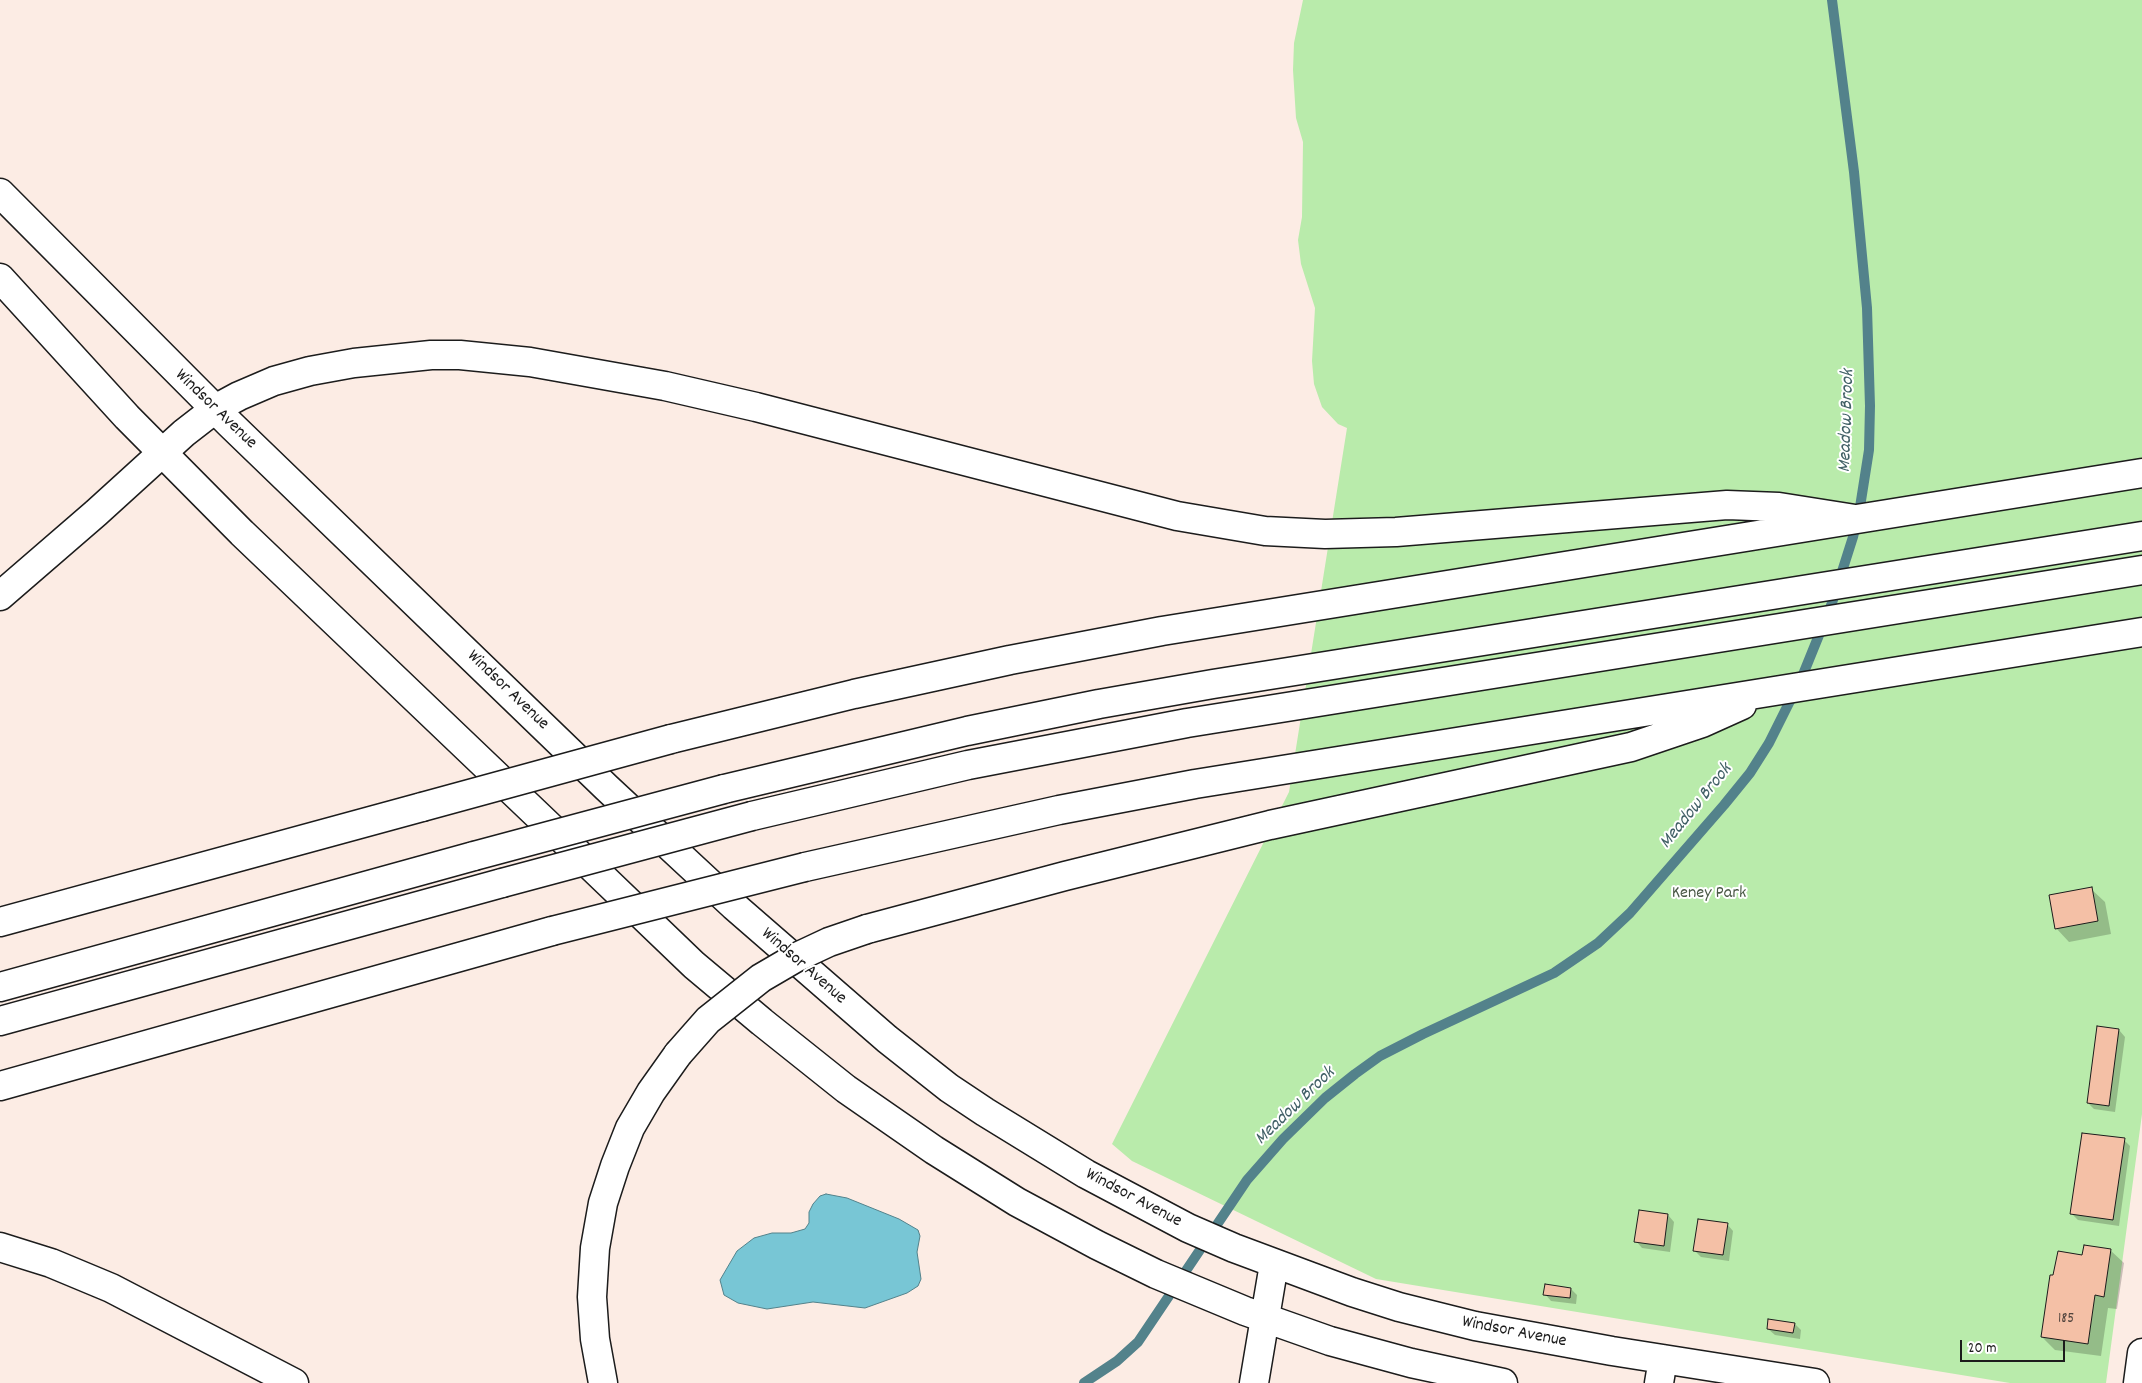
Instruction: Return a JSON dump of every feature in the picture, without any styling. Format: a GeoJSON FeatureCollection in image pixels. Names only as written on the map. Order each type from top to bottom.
{"type":"FeatureCollection","features":[{"type":"Feature","properties":{"kind":"main road","name":"Windsor Avenue"},"geometry":{"type":"LineString","coordinates":[[0,194],[215,409],[646,824],[734,906],[887,1039],[949,1088],[1034,1144],[1139,1203],[1188,1228],[1274,1264],[1352,1292],[1434,1317],[1559,1342],[1661,1371],[1815,1383]]}},
{"type":"Feature","properties":{"kind":"main road"},"geometry":{"type":"LineString","coordinates":[[0,278],[162,452],[242,533],[694,964],[762,1022],[846,1089],[970,1173],[1056,1224],[1156,1274],[1265,1319],[1368,1352],[1503,1383]]}},
{"type":"Feature","properties":{"kind":"main road"},"geometry":{"type":"LineString","coordinates":[[0,596],[96,513],[162,452],[215,409],[256,388],[310,371],[406,356],[460,355],[540,364],[665,386],[756,407],[1178,516],[1265,531],[1325,534],[1396,532],[1727,505],[1779,508],[1855,519]]}},
{"type":"Feature","properties":{"kind":"main road"},"geometry":{"type":"LineString","coordinates":[[0,922],[671,739],[854,694],[1010,660],[1152,632],[2142,473]]}},
{"type":"Feature","properties":{"kind":"main road"},"geometry":{"type":"LineString","coordinates":[[0,986],[724,789],[967,731],[1099,704],[1213,684],[2142,536]]}},
{"type":"Feature","properties":{"kind":"main road"},"geometry":{"type":"LineString","coordinates":[[0,1021],[752,816],[886,783],[1071,744],[1286,706],[2142,570]]}},
{"type":"Feature","properties":{"kind":"main road"},"geometry":{"type":"LineString","coordinates":[[0,1086],[552,931],[805,867],[1049,812],[1195,784],[2142,632]]}},
{"type":"Feature","properties":{"kind":"main road"},"geometry":{"type":"LineString","coordinates":[[603,1383],[594,1339],[592,1297],[595,1248],[603,1203],[615,1166],[630,1128],[651,1092],[678,1054],[720,1009],[761,978],[797,957],[829,942],[868,929],[1065,876],[1270,825],[1602,754],[1667,736],[1702,723],[1766,692]]}},
{"type":"Feature","properties":{"kind":"main road"},"geometry":{"type":"LineString","coordinates":[[0,1247],[51,1264],[111,1288],[294,1383]]}},
{"type":"Feature","properties":{"kind":"main road"},"geometry":{"type":"LineString","coordinates":[[1254,1383],[1274,1264]]}},
{"type":"Feature","properties":{"kind":"main road"},"geometry":{"type":"LineString","coordinates":[[2138,1383],[2142,1354]]}},
{"type":"Feature","properties":{"kind":"green space","name":"Keney Park"},"geometry":{"type":"Polygon","coordinates":[[[1303,0],[2142,0],[2142,1114],[2106,1383],[2010,1383],[1376,1279],[1132,1161],[1112,1144],[1289,792],[1347,428],[1338,424],[1322,407],[1314,384],[1312,361],[1315,308],[1301,264],[1298,240],[1302,217],[1303,142],[1296,118],[1293,70],[1294,43],[1303,0]]]}},
{"type":"Feature","properties":{"kind":"water"},"geometry":{"type":"Polygon","coordinates":[[[826,1194],[847,1198],[899,1219],[918,1230],[920,1236],[917,1252],[921,1279],[918,1286],[907,1293],[865,1308],[813,1302],[767,1309],[738,1303],[724,1295],[720,1280],[737,1251],[754,1238],[772,1233],[791,1233],[805,1229],[809,1223],[809,1212],[813,1204],[820,1196],[826,1194]]]}},
{"type":"Feature","properties":{"kind":"building"},"geometry":{"type":"Polygon","coordinates":[[[2092,887],[2098,921],[2055,929],[2049,895],[2092,887]]]}},
{"type":"Feature","properties":{"kind":"building"},"geometry":{"type":"Polygon","coordinates":[[[2097,1026],[2119,1029],[2109,1106],[2087,1103],[2097,1026]]]}},
{"type":"Feature","properties":{"kind":"building"},"geometry":{"type":"Polygon","coordinates":[[[2082,1133],[2125,1138],[2113,1220],[2070,1214],[2082,1133]]]}},
{"type":"Feature","properties":{"kind":"building"},"geometry":{"type":"Polygon","coordinates":[[[1639,1210],[1668,1214],[1664,1246],[1634,1242],[1639,1210]]]}},
{"type":"Feature","properties":{"kind":"building"},"geometry":{"type":"Polygon","coordinates":[[[1698,1219],[1728,1223],[1723,1255],[1693,1251],[1698,1219]]]}},
{"type":"Feature","properties":{"kind":"building"},"geometry":{"type":"Polygon","coordinates":[[[2084,1245],[2111,1249],[2104,1297],[2095,1295],[2088,1344],[2041,1337],[2050,1275],[2053,1275],[2058,1251],[2082,1255],[2084,1245]]]}},
{"type":"Feature","properties":{"kind":"building"},"geometry":{"type":"Polygon","coordinates":[[[1545,1284],[1571,1288],[1570,1298],[1543,1295],[1545,1284]]]}},
{"type":"Feature","properties":{"kind":"building"},"geometry":{"type":"Polygon","coordinates":[[[1768,1319],[1795,1323],[1793,1333],[1767,1329],[1768,1319]]]}},
{"type":"Feature","properties":{"kind":"waterway","name":"Meadow Brook"},"geometry":{"type":"LineString","coordinates":[[1084,1383],[1117,1361],[1138,1342],[1247,1180],[1283,1139],[1325,1098],[1380,1056],[1554,973],[1598,943],[1630,913],[1724,805],[1750,773],[1769,743],[1802,677],[1832,603],[1853,537],[1869,450],[1870,406],[1867,308],[1854,172],[1832,0]]}}]}
